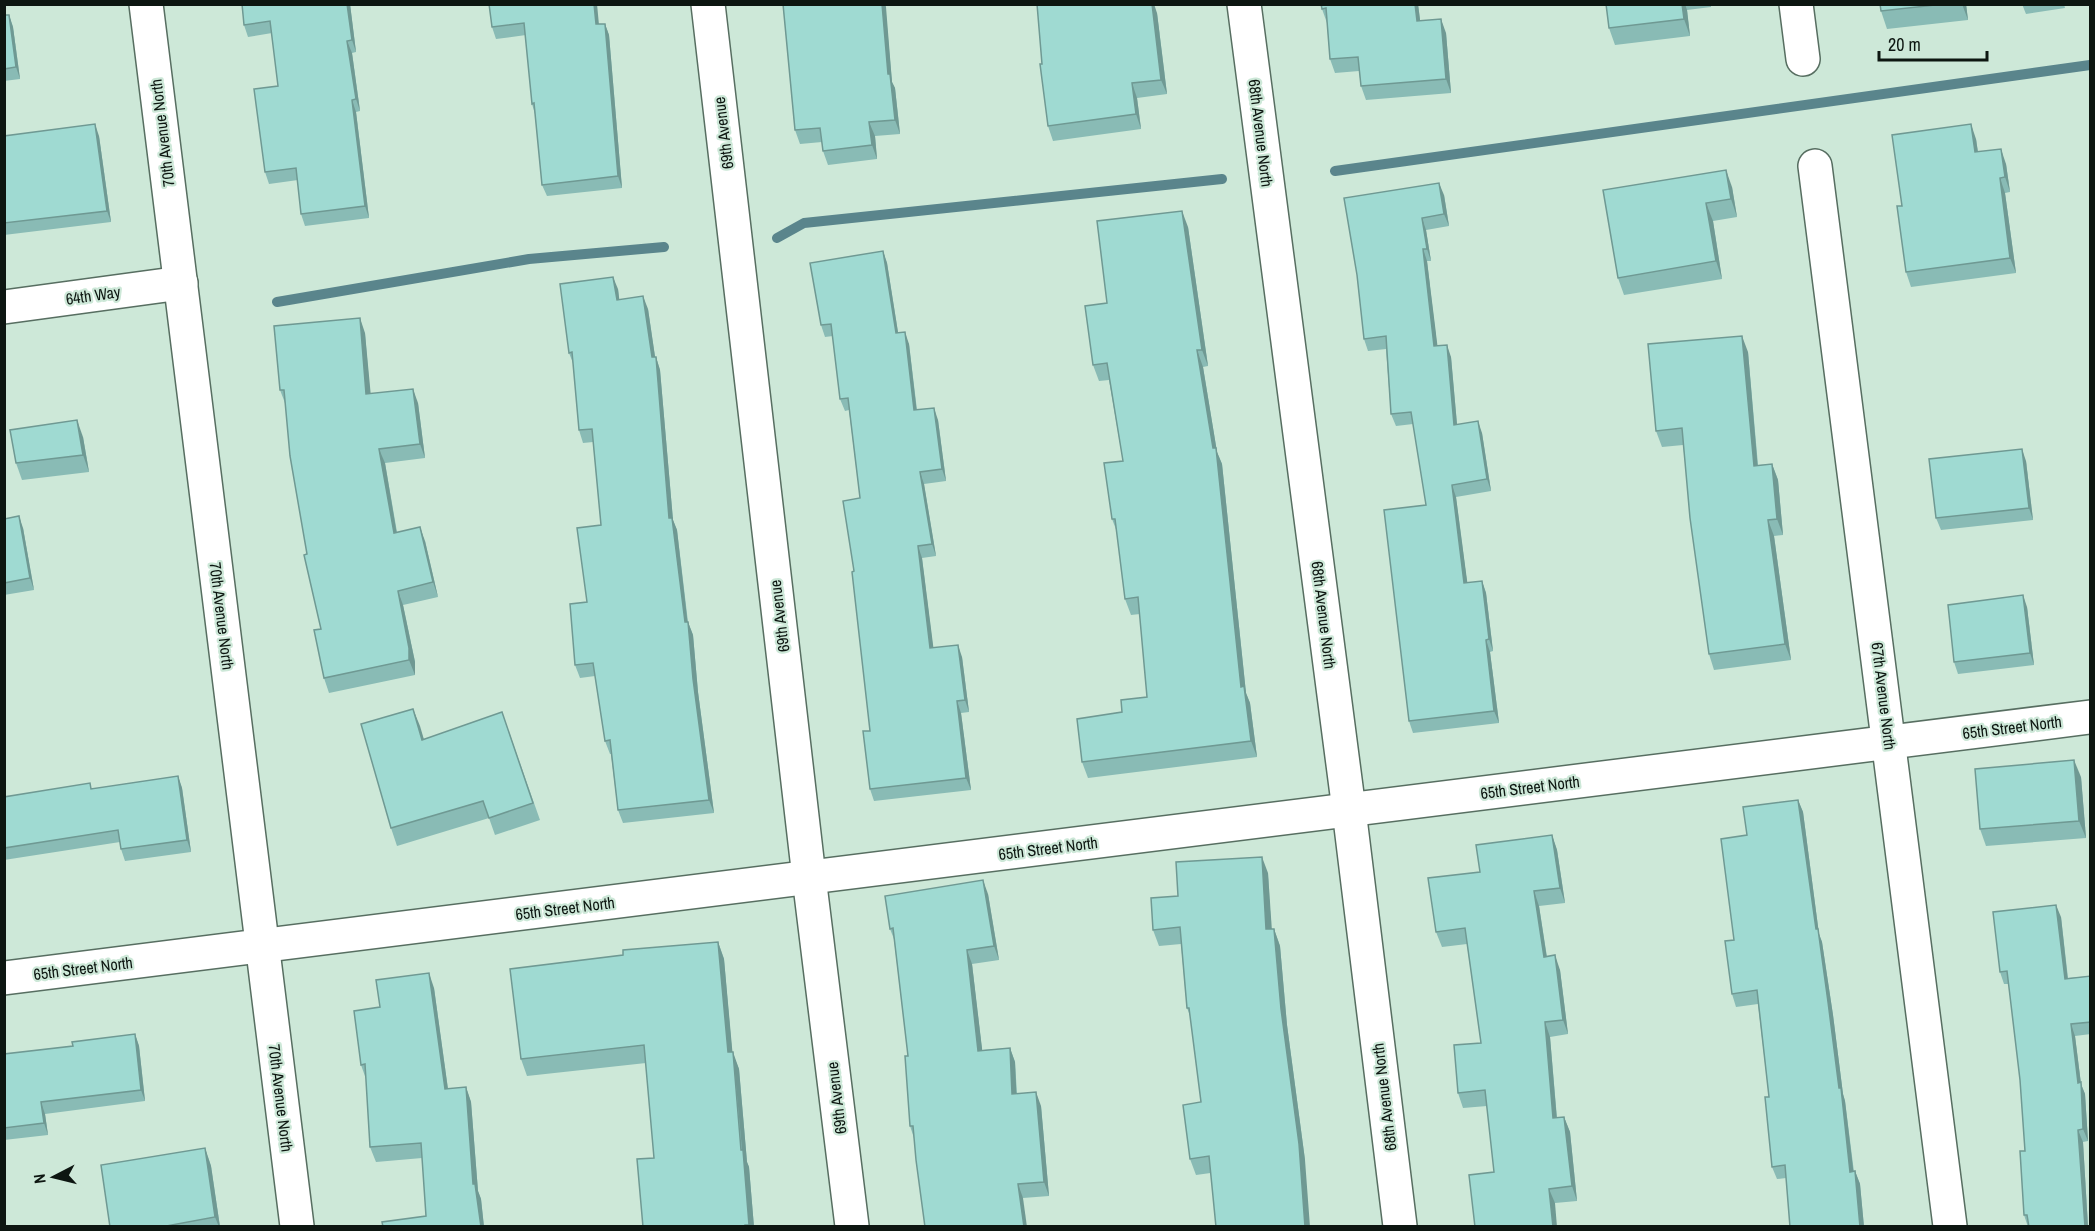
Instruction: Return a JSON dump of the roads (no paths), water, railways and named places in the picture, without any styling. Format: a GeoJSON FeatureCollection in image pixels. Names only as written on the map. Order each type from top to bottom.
{"type":"FeatureCollection","features":[{"type":"Feature","properties":{"kind":"street","name":"70th Avenue North"},"geometry":{"type":"LineString","coordinates":[[146,4],[297,1227]]}},
{"type":"Feature","properties":{"kind":"street","name":"69th Avenue"},"geometry":{"type":"LineString","coordinates":[[708,4],[852,1227]]}},
{"type":"Feature","properties":{"kind":"street","name":"68th Avenue North"},"geometry":{"type":"LineString","coordinates":[[1244,4],[1349,810],[1400,1227]]}},
{"type":"Feature","properties":{"kind":"street"},"geometry":{"type":"LineString","coordinates":[[1796,4],[1803,59]]}},
{"type":"Feature","properties":{"kind":"street","name":"67th Avenue North"},"geometry":{"type":"LineString","coordinates":[[1815,166],[1950,1227]]}},
{"type":"Feature","properties":{"kind":"street","name":"64th Way"},"geometry":{"type":"LineString","coordinates":[[4,307],[181,283]]}},
{"type":"Feature","properties":{"kind":"street","name":"65th Street North"},"geometry":{"type":"LineString","coordinates":[[4,978],[2091,717]]}},
{"type":"Feature","properties":{"kind":"waterway"},"geometry":{"type":"LineString","coordinates":[[1335,171],[2090,65]]}},
{"type":"Feature","properties":{"kind":"waterway"},"geometry":{"type":"LineString","coordinates":[[777,238],[804,223],[1222,179]]}},
{"type":"Feature","properties":{"kind":"waterway"},"geometry":{"type":"LineString","coordinates":[[277,302],[529,259],[664,247]]}}]}
